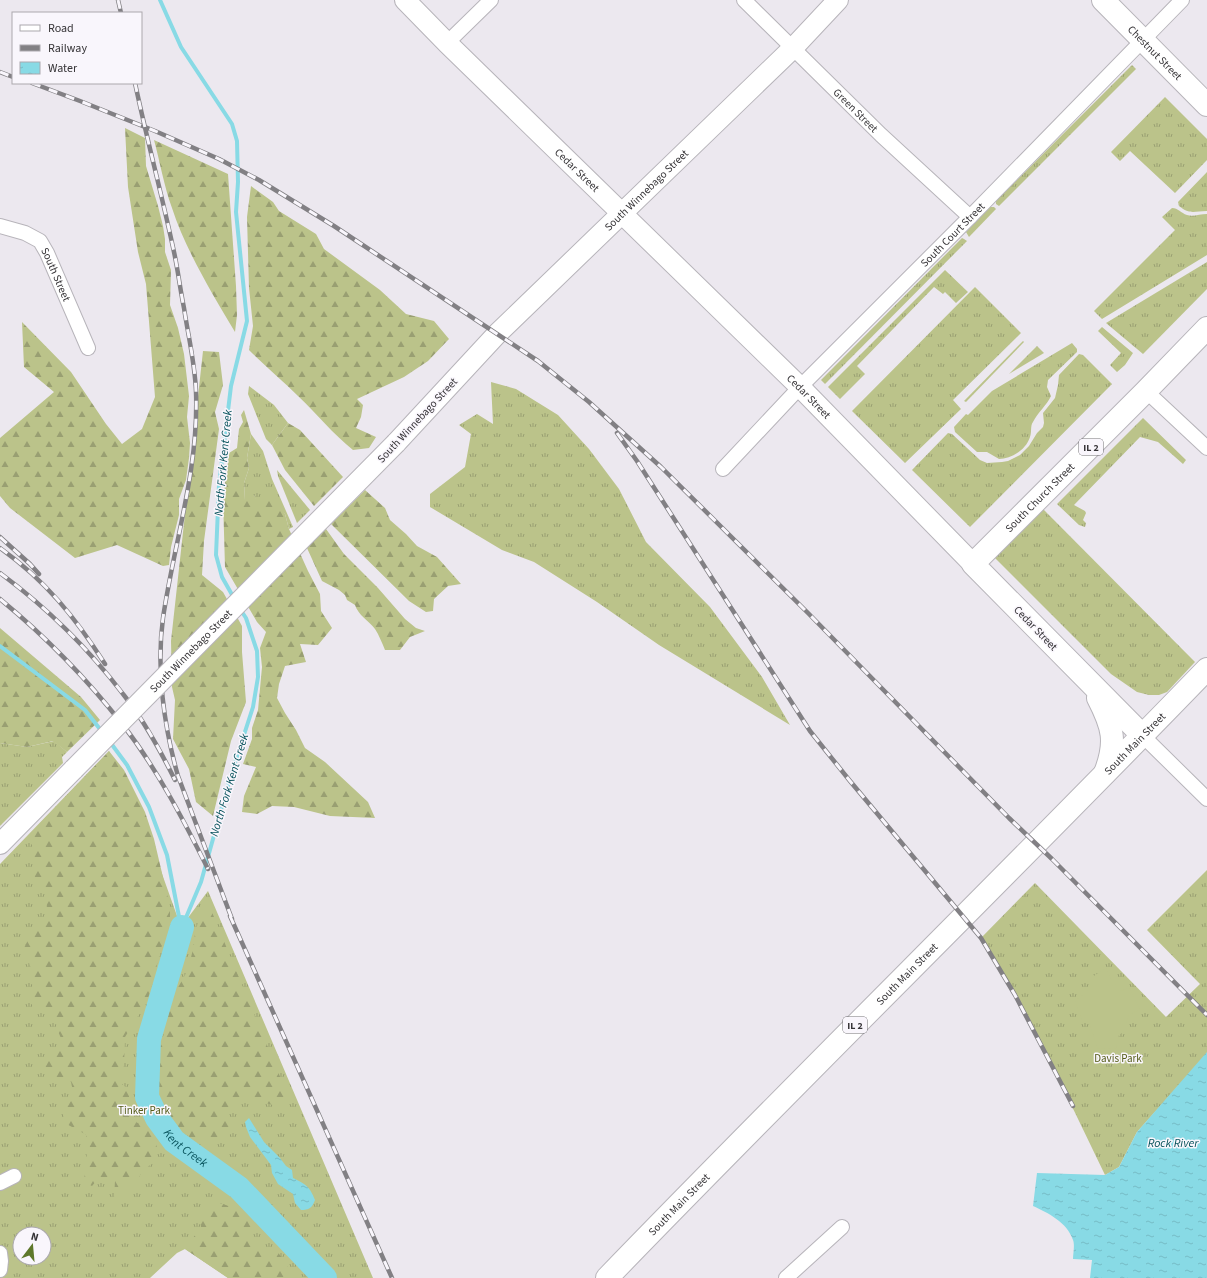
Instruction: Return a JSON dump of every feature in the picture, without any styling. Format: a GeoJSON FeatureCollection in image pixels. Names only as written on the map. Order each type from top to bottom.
{"type":"FeatureCollection","features":[{"type":"Feature","properties":{"kind":"main road","name":"Cedar Street"},"geometry":{"type":"LineString","coordinates":[[405,0],[800,387],[1092,686],[1143,736]]}},
{"type":"Feature","properties":{"kind":"main road","name":"South Winnebago Street"},"geometry":{"type":"LineString","coordinates":[[0,844],[396,443],[497,334],[793,48],[838,0]]}},
{"type":"Feature","properties":{"kind":"main road","name":"Chestnut Street"},"geometry":{"type":"LineString","coordinates":[[1103,0],[1207,104]]}},
{"type":"Feature","properties":{"kind":"main road","name":"South Church Street"},"geometry":{"type":"LineString","coordinates":[[973,564],[1207,328]]}},
{"type":"Feature","properties":{"kind":"main road","name":"South Main Street"},"geometry":{"type":"LineString","coordinates":[[607,1278],[737,1144],[968,913],[1207,669]]}},
{"type":"Feature","properties":{"kind":"main road","name":"IL 2"},"geometry":{"type":"LineString","coordinates":[[1092,686],[1108,717],[1111,733],[1113,747],[1111,758],[1105,774]]}},
{"type":"Feature","properties":{"kind":"street"},"geometry":{"type":"LineString","coordinates":[[447,42],[491,0]]}},
{"type":"Feature","properties":{"kind":"street","name":"Green Street"},"geometry":{"type":"LineString","coordinates":[[744,0],[881,135],[970,217]]}},
{"type":"Feature","properties":{"kind":"street","name":"South Court Street"},"geometry":{"type":"LineString","coordinates":[[723,469],[800,387],[970,217],[1182,0]]}},
{"type":"Feature","properties":{"kind":"street","name":"South Street"},"geometry":{"type":"LineString","coordinates":[[0,226],[25,233],[40,242],[48,253],[88,348]]}},
{"type":"Feature","properties":{"kind":"street"},"geometry":{"type":"LineString","coordinates":[[1146,391],[1207,448]]}},
{"type":"Feature","properties":{"kind":"street","name":"Cedar Street"},"geometry":{"type":"LineString","coordinates":[[1143,736],[1207,799]]}},
{"type":"Feature","properties":{"kind":"street"},"geometry":{"type":"LineString","coordinates":[[0,1183],[14,1176]]}},
{"type":"Feature","properties":{"kind":"street"},"geometry":{"type":"LineString","coordinates":[[786,1278],[842,1227]]}},
{"type":"Feature","properties":{"kind":"street"},"geometry":{"type":"LineString","coordinates":[[0,1253],[0,1270]]}},
{"type":"Feature","properties":{"kind":"green space"},"geometry":{"type":"Polygon","coordinates":[[[1132,65],[1136,69],[999,206],[996,204],[996,201],[1132,65]]]}},
{"type":"Feature","properties":{"kind":"green space"},"geometry":{"type":"Polygon","coordinates":[[[1165,97],[1207,139],[1207,160],[1175,193],[1130,151],[1120,161],[1111,152],[1165,97]]]}},
{"type":"Feature","properties":{"kind":"green space"},"geometry":{"type":"Polygon","coordinates":[[[125,128],[145,138],[146,166],[163,226],[165,252],[171,270],[170,305],[178,328],[184,354],[189,396],[187,417],[190,443],[186,480],[179,499],[179,515],[171,547],[169,565],[163,566],[117,545],[75,558],[10,508],[0,496],[0,438],[54,392],[24,367],[22,322],[71,372],[106,424],[122,444],[142,429],[155,397],[146,284],[138,252],[128,187],[125,128]]]}},
{"type":"Feature","properties":{"kind":"green space"},"geometry":{"type":"Polygon","coordinates":[[[154,140],[228,174],[236,286],[237,315],[235,332],[200,272],[184,239],[169,200],[154,140]]]}},
{"type":"Feature","properties":{"kind":"green space"},"geometry":{"type":"Polygon","coordinates":[[[1207,172],[1207,211],[1186,211],[1179,206],[1178,202],[1207,172]]]}},
{"type":"Feature","properties":{"kind":"green space"},"geometry":{"type":"Polygon","coordinates":[[[251,186],[273,202],[279,211],[316,234],[324,249],[380,290],[406,314],[434,321],[449,339],[428,361],[404,377],[357,399],[363,405],[361,417],[356,428],[376,437],[369,448],[353,450],[249,350],[253,326],[249,288],[247,217],[251,186]]]}},
{"type":"Feature","properties":{"kind":"green space"},"geometry":{"type":"Polygon","coordinates":[[[990,207],[994,207],[996,209],[969,237],[966,232],[990,207]]]}},
{"type":"Feature","properties":{"kind":"green space"},"geometry":{"type":"Polygon","coordinates":[[[1172,208],[1189,216],[1207,214],[1207,255],[1102,319],[1094,311],[1175,230],[1162,217],[1172,208]]]}},
{"type":"Feature","properties":{"kind":"green space"},"geometry":{"type":"Polygon","coordinates":[[[962,238],[967,241],[825,384],[821,380],[962,238]]]}},
{"type":"Feature","properties":{"kind":"green space"},"geometry":{"type":"Polygon","coordinates":[[[1207,262],[1207,289],[1143,354],[1106,323],[1207,262]]]}},
{"type":"Feature","properties":{"kind":"green space"},"geometry":{"type":"Polygon","coordinates":[[[945,270],[968,292],[956,303],[945,292],[943,294],[934,287],[857,366],[865,374],[840,399],[828,387],[945,270]]]}},
{"type":"Feature","properties":{"kind":"green space"},"geometry":{"type":"Polygon","coordinates":[[[975,287],[1021,333],[953,400],[961,409],[905,463],[852,411],[975,287]]]}},
{"type":"Feature","properties":{"kind":"green space"},"geometry":{"type":"Polygon","coordinates":[[[1102,327],[1133,353],[1125,365],[1117,372],[1110,365],[1121,353],[1098,331],[1102,327]]]}},
{"type":"Feature","properties":{"kind":"green space"},"geometry":{"type":"Polygon","coordinates":[[[1023,341],[1024,342],[966,402],[964,401],[1023,341]]]}},
{"type":"Feature","properties":{"kind":"green space"},"geometry":{"type":"Polygon","coordinates":[[[1072,343],[1077,349],[1077,352],[1048,380],[1047,387],[1051,396],[1032,424],[1031,435],[1022,450],[1004,459],[999,459],[987,452],[977,452],[955,432],[954,427],[992,391],[1072,343]]]}},
{"type":"Feature","properties":{"kind":"green space"},"geometry":{"type":"Polygon","coordinates":[[[1037,346],[1044,353],[1009,374],[1037,346]]]}},
{"type":"Feature","properties":{"kind":"green space"},"geometry":{"type":"Polygon","coordinates":[[[203,351],[219,352],[223,385],[215,412],[219,429],[204,541],[202,575],[223,592],[242,626],[242,652],[246,702],[231,741],[213,816],[196,802],[189,769],[173,739],[175,700],[172,687],[171,641],[203,351]]]}},
{"type":"Feature","properties":{"kind":"green space"},"geometry":{"type":"Polygon","coordinates":[[[1079,354],[1083,355],[1112,384],[970,527],[912,470],[948,433],[952,434],[980,460],[987,463],[1008,461],[1020,455],[1029,446],[1037,433],[1043,427],[1043,413],[1055,398],[1059,375],[1079,354]]]}},
{"type":"Feature","properties":{"kind":"green space"},"geometry":{"type":"Polygon","coordinates":[[[491,382],[516,389],[558,415],[589,449],[619,489],[646,542],[710,607],[762,677],[790,725],[659,645],[597,602],[534,562],[502,550],[430,507],[430,494],[465,467],[471,434],[459,425],[477,414],[493,424],[491,382]]]}},
{"type":"Feature","properties":{"kind":"green space"},"geometry":{"type":"Polygon","coordinates":[[[249,386],[274,405],[288,423],[272,445],[266,439],[248,394],[249,386]]]}},
{"type":"Feature","properties":{"kind":"green space"},"geometry":{"type":"Polygon","coordinates":[[[244,410],[251,434],[247,458],[249,468],[244,483],[245,500],[251,495],[254,495],[257,501],[268,501],[272,497],[285,514],[289,529],[320,594],[321,611],[332,628],[318,645],[300,644],[306,662],[285,666],[279,684],[277,698],[305,748],[325,762],[368,802],[375,818],[330,816],[294,807],[272,806],[257,814],[242,812],[244,796],[256,767],[243,764],[252,739],[252,728],[258,710],[262,667],[260,648],[266,632],[257,622],[225,567],[223,498],[229,453],[237,448],[239,429],[243,422],[241,415],[244,410]]]}},
{"type":"Feature","properties":{"kind":"green space"},"geometry":{"type":"Polygon","coordinates":[[[1143,418],[1186,460],[1183,464],[1158,442],[1140,437],[1074,505],[1086,513],[1083,520],[1086,523],[1085,527],[1079,525],[1057,504],[1143,418]]]}},
{"type":"Feature","properties":{"kind":"green space"},"geometry":{"type":"Polygon","coordinates":[[[288,423],[300,430],[343,477],[314,506],[285,470],[272,445],[288,423]]]}},
{"type":"Feature","properties":{"kind":"green space"},"geometry":{"type":"Polygon","coordinates":[[[251,434],[263,451],[272,479],[293,527],[289,529],[285,514],[268,501],[256,501],[254,495],[245,501],[244,483],[249,468],[247,458],[251,434]]]}},
{"type":"Feature","properties":{"kind":"green space"},"geometry":{"type":"Polygon","coordinates":[[[277,470],[310,510],[297,523],[278,476],[277,470]]]}},
{"type":"Feature","properties":{"kind":"green space"},"geometry":{"type":"Polygon","coordinates":[[[365,490],[385,508],[390,520],[417,546],[437,557],[461,584],[448,586],[434,599],[433,611],[426,612],[409,601],[331,524],[365,490]]]}},
{"type":"Feature","properties":{"kind":"green space"},"geometry":{"type":"Polygon","coordinates":[[[1042,508],[1195,662],[1167,692],[1159,695],[1149,695],[1137,692],[1111,674],[994,557],[1042,508]]]}},
{"type":"Feature","properties":{"kind":"green space"},"geometry":{"type":"Polygon","coordinates":[[[326,529],[344,554],[378,588],[405,619],[416,628],[425,631],[410,637],[400,650],[385,650],[375,629],[356,609],[355,605],[347,600],[345,595],[339,590],[322,581],[307,548],[326,529]]]}},
{"type":"Feature","properties":{"kind":"green space"},"geometry":{"type":"Polygon","coordinates":[[[0,628],[81,697],[100,720],[67,752],[53,741],[27,747],[0,743],[0,628]]]}},
{"type":"Feature","properties":{"kind":"green space"},"geometry":{"type":"Polygon","coordinates":[[[54,741],[67,752],[62,757],[63,763],[0,826],[0,743],[27,747],[54,741]]]}},
{"type":"Feature","properties":{"kind":"green space","name":"Tinker Park"},"geometry":{"type":"Polygon","coordinates":[[[109,751],[161,871],[181,927],[208,891],[373,1278],[228,1278],[185,1249],[177,1253],[150,1278],[0,1278],[0,864],[109,751]]]}},
{"type":"Feature","properties":{"kind":"green space"},"geometry":{"type":"Polygon","coordinates":[[[109,751],[124,770],[145,812],[154,839],[170,907],[170,927],[161,948],[151,990],[146,1003],[125,1037],[124,1065],[119,1082],[128,1089],[131,1112],[137,1123],[145,1120],[153,1129],[158,1153],[152,1163],[141,1173],[139,1178],[114,1199],[115,1181],[97,1180],[92,1186],[84,1182],[87,1152],[91,1143],[85,1134],[61,1121],[66,1108],[74,1096],[71,1082],[51,1075],[45,1067],[53,1052],[64,1045],[57,1029],[55,1014],[45,1014],[32,1006],[32,977],[24,948],[30,936],[40,926],[47,911],[46,890],[33,884],[36,870],[30,834],[109,751]]]}},
{"type":"Feature","properties":{"kind":"green space","name":"Davis Park"},"geometry":{"type":"Polygon","coordinates":[[[1207,870],[1207,1054],[1137,1132],[1119,1167],[1105,1175],[1052,1065],[1015,995],[981,938],[1035,883],[1166,1017],[1200,984],[1147,930],[1207,870]]]}},
{"type":"Feature","properties":{"kind":"green space"},"geometry":{"type":"Polygon","coordinates":[[[209,905],[288,1096],[273,1105],[258,1101],[236,1100],[228,1114],[230,1135],[219,1144],[193,1139],[173,1127],[161,1107],[154,1084],[158,1055],[172,998],[188,970],[194,945],[195,932],[199,920],[209,905]]]}},
{"type":"Feature","properties":{"kind":"green space"},"geometry":{"type":"Polygon","coordinates":[[[1106,968],[1111,979],[1121,991],[1129,988],[1140,1009],[1129,1015],[1126,1023],[1126,1030],[1119,1035],[1116,1048],[1098,1049],[1089,1023],[1083,1023],[1075,1001],[1087,992],[1092,977],[1106,968]]]}},
{"type":"Feature","properties":{"kind":"green space"},"geometry":{"type":"Polygon","coordinates":[[[217,1203],[227,1205],[244,1215],[251,1222],[250,1237],[254,1246],[276,1250],[286,1263],[294,1278],[228,1278],[185,1249],[201,1227],[200,1219],[202,1210],[217,1203]]]}},
{"type":"Feature","properties":{"kind":"water","name":"Rock River"},"geometry":{"type":"Polygon","coordinates":[[[1207,1052],[1207,1278],[1090,1278],[1092,1260],[1073,1259],[1074,1242],[1066,1228],[1051,1215],[1033,1206],[1037,1173],[1105,1175],[1119,1167],[1137,1132],[1207,1052]]]}},
{"type":"Feature","properties":{"kind":"water"},"geometry":{"type":"Polygon","coordinates":[[[249,1118],[264,1142],[286,1166],[292,1170],[293,1178],[304,1184],[309,1189],[315,1200],[310,1208],[301,1210],[295,1203],[293,1194],[278,1184],[272,1173],[271,1165],[250,1137],[245,1122],[249,1118]]]}},
{"type":"Feature","properties":{"kind":"waterway","name":"North Fork Kent Creek"},"geometry":{"type":"LineString","coordinates":[[160,0],[181,47],[232,124],[237,141],[238,182],[236,212],[247,321],[231,386],[219,485],[216,555],[222,577],[235,600]]}},
{"type":"Feature","properties":{"kind":"waterway","name":"North Fork Kent Creek"},"geometry":{"type":"LineString","coordinates":[[182,927],[201,882],[230,778],[253,707],[258,677],[257,651],[246,618],[240,609]]}},
{"type":"Feature","properties":{"kind":"waterway"},"geometry":{"type":"LineString","coordinates":[[0,646],[85,710],[103,733]]}},
{"type":"Feature","properties":{"kind":"waterway"},"geometry":{"type":"LineString","coordinates":[[110,742],[127,765],[149,807],[167,855],[181,927]]}},
{"type":"Feature","properties":{"kind":"waterway","name":"Kent Creek"},"geometry":{"type":"LineString","coordinates":[[182,927],[149,1039],[147,1097],[157,1118],[174,1141],[239,1188],[325,1278]]}},
{"type":"Feature","properties":{"kind":"railway"},"geometry":{"type":"LineString","coordinates":[[118,0],[121,12]]}},
{"type":"Feature","properties":{"kind":"railway"},"geometry":{"type":"LineString","coordinates":[[0,72],[12,77]]}},
{"type":"Feature","properties":{"kind":"railway"},"geometry":{"type":"LineString","coordinates":[[35,84],[155,131],[219,159],[259,180],[334,226],[538,361],[589,402],[661,467],[808,613],[1009,818],[1052,859],[1207,1015]]}},
{"type":"Feature","properties":{"kind":"railway"},"geometry":{"type":"LineString","coordinates":[[135,84],[175,259],[193,360],[196,392],[196,421],[190,478],[168,590],[161,637],[160,657],[165,718],[178,776],[232,919]]}},
{"type":"Feature","properties":{"kind":"railway"},"geometry":{"type":"LineString","coordinates":[[617,433],[637,461],[810,731],[981,938],[1015,995],[1073,1106]]}},
{"type":"Feature","properties":{"kind":"railway"},"geometry":{"type":"LineString","coordinates":[[0,537],[39,574]]}},
{"type":"Feature","properties":{"kind":"railway"},"geometry":{"type":"LineString","coordinates":[[0,548],[31,573],[58,600],[105,664]]}},
{"type":"Feature","properties":{"kind":"railway"},"geometry":{"type":"LineString","coordinates":[[0,573],[34,600],[66,629],[110,677],[145,725],[175,780]]}},
{"type":"Feature","properties":{"kind":"railway"},"geometry":{"type":"LineString","coordinates":[[0,599],[17,613],[65,659],[95,691],[123,725],[158,777],[179,813],[208,869]]}},
{"type":"Feature","properties":{"kind":"railway"},"geometry":{"type":"LineString","coordinates":[[230,916],[392,1278]]}}]}
